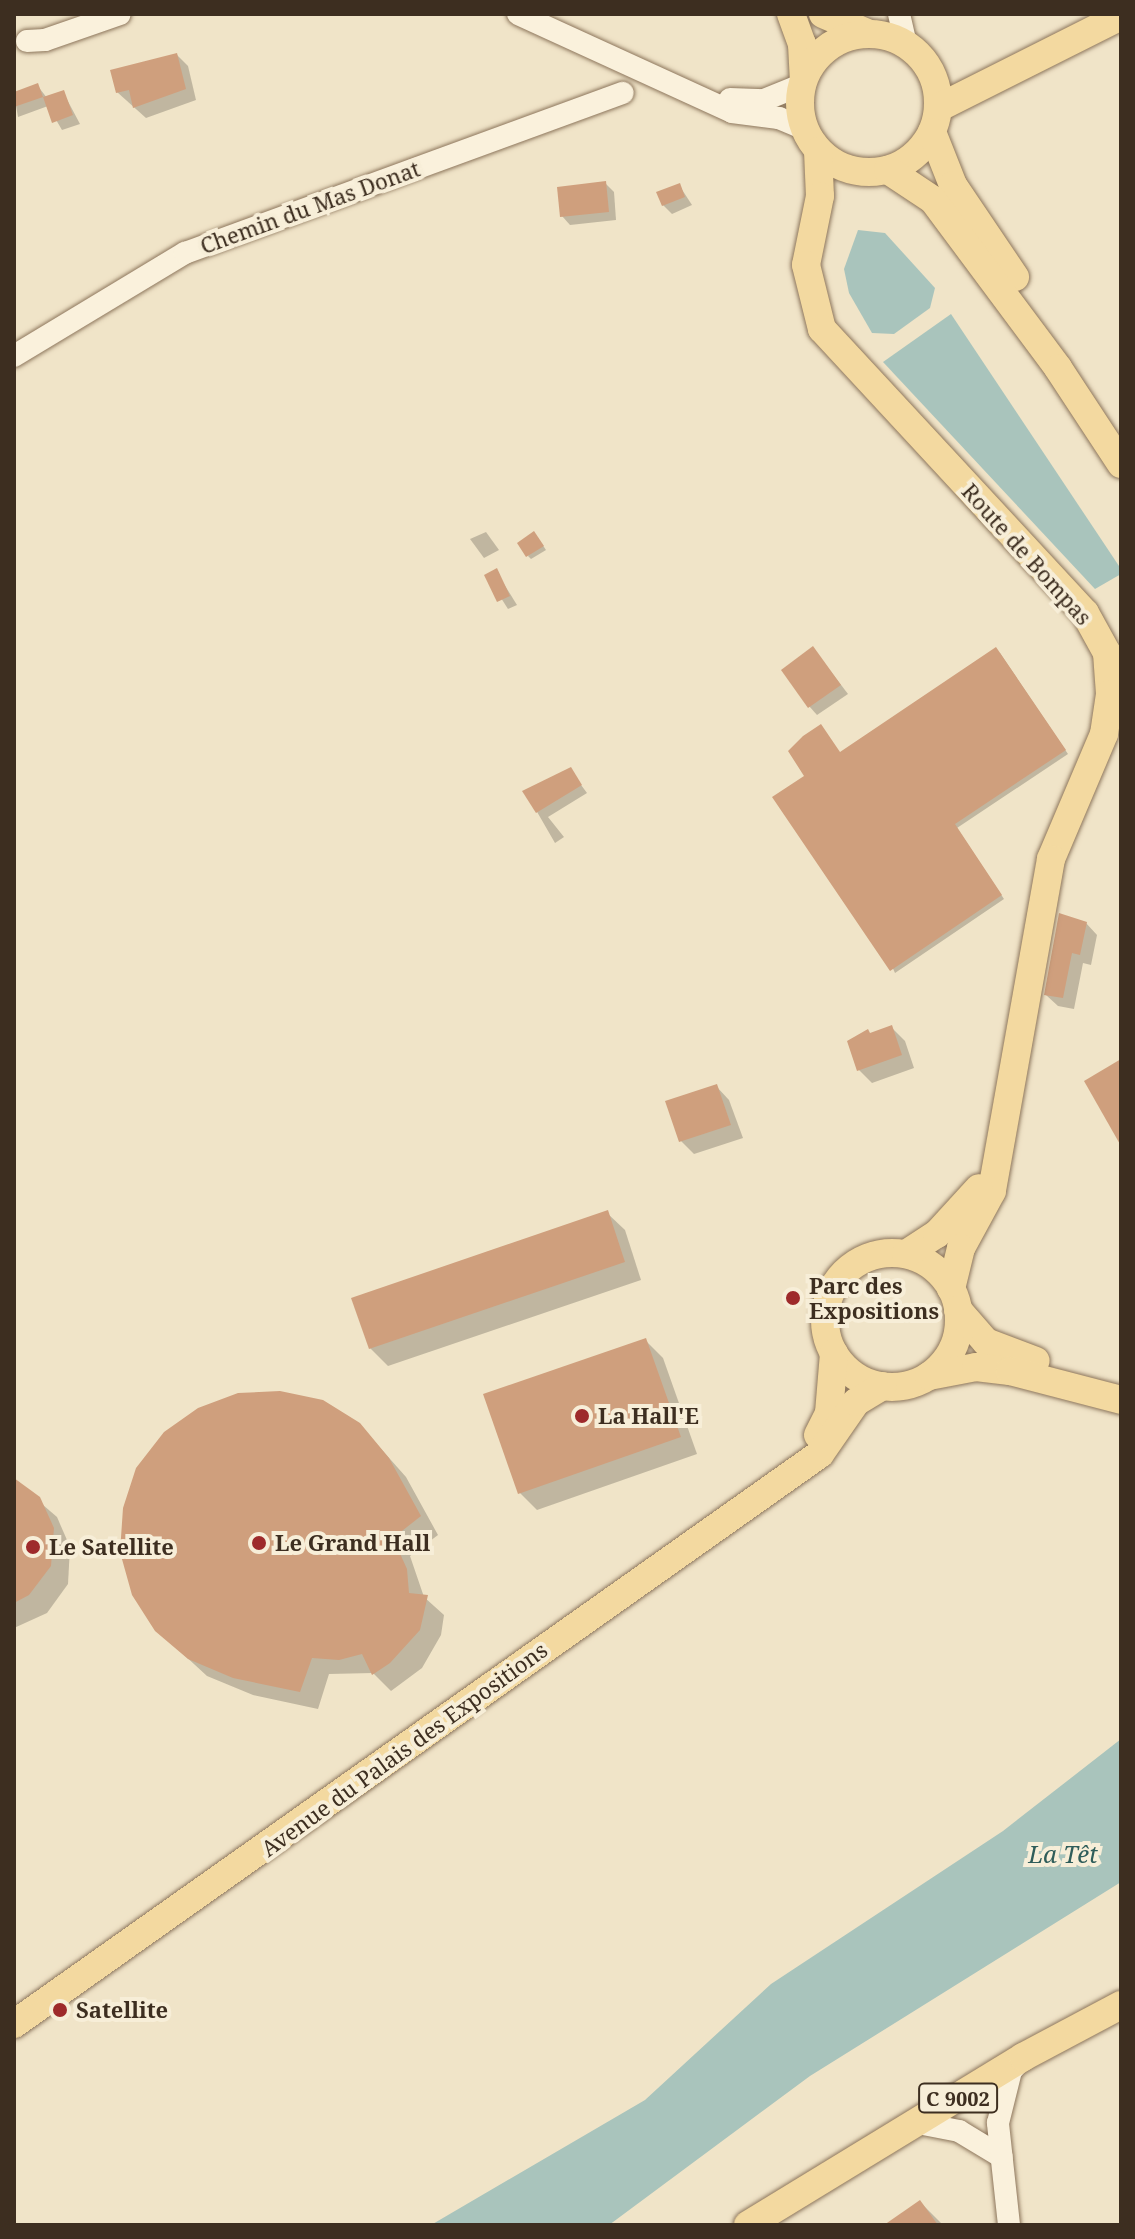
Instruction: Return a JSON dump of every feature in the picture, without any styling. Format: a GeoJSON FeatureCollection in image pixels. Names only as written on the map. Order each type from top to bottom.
{"type":"FeatureCollection","features":[{"type":"Feature","properties":{"kind":"main road"},"geometry":{"type":"LineString","coordinates":[[791,14],[802,44],[810,140],[832,163],[877,172],[933,200],[1058,368],[1121,464]]}},
{"type":"Feature","properties":{"kind":"main road"},"geometry":{"type":"LineString","coordinates":[[823,14],[880,28],[906,45],[931,73],[944,169],[981,231],[1121,428]]}},
{"type":"Feature","properties":{"kind":"main road"},"geometry":{"type":"LineString","coordinates":[[877,172],[921,149],[935,120],[989,81],[1121,16]]}},
{"type":"Feature","properties":{"kind":"main road"},"geometry":{"type":"LineString","coordinates":[[803,81],[831,45],[880,28]]}},
{"type":"Feature","properties":{"kind":"main road"},"geometry":{"type":"LineString","coordinates":[[931,73],[989,81]]}},
{"type":"Feature","properties":{"kind":"main road","name":"Route de Bompas"},"geometry":{"type":"LineString","coordinates":[[810,140],[820,196],[806,265],[812,301],[822,329],[1085,613],[1107,653],[1110,694],[1104,734],[1051,859],[992,1191],[961,1248],[955,1300]]}},
{"type":"Feature","properties":{"kind":"main road","name":"Route de Bompas"},"geometry":{"type":"LineString","coordinates":[[877,172],[851,182],[836,202],[819,265],[835,321],[889,399]]}},
{"type":"Feature","properties":{"kind":"main road","name":"Route de Bompas"},"geometry":{"type":"LineString","coordinates":[[906,1254],[959,1213],[981,1185],[999,1149]]}},
{"type":"Feature","properties":{"kind":"main road"},"geometry":{"type":"LineString","coordinates":[[1121,1385],[1004,1352],[986,1342],[932,1267],[906,1254],[869,1257],[834,1286],[825,1320],[834,1353],[864,1380],[883,1386],[908,1385],[929,1376],[976,1367],[1010,1371],[1121,1400]]}},
{"type":"Feature","properties":{"kind":"main road"},"geometry":{"type":"LineString","coordinates":[[929,1376],[953,1347],[955,1300]]}},
{"type":"Feature","properties":{"kind":"main road","name":"Avenue du Palais des Expositions"},"geometry":{"type":"LineString","coordinates":[[792,1472],[829,1413],[834,1353]]}},
{"type":"Feature","properties":{"kind":"main road","name":"Avenue du Palais des Expositions"},"geometry":{"type":"LineString","coordinates":[[14,2024],[820,1454],[856,1402],[883,1386]]}},
{"type":"Feature","properties":{"kind":"main road","name":"C 9002"},"geometry":{"type":"LineString","coordinates":[[806,2189],[1001,2056],[1121,1991]]}},
{"type":"Feature","properties":{"kind":"main road","name":"C 9002"},"geometry":{"type":"LineString","coordinates":[[748,2225],[1023,2057],[1121,2005]]}},
{"type":"Feature","properties":{"kind":"street"},"geometry":{"type":"LineString","coordinates":[[18,40],[45,40],[120,14]]}},
{"type":"Feature","properties":{"kind":"street"},"geometry":{"type":"LineString","coordinates":[[518,14],[732,112],[779,118],[810,140]]}},
{"type":"Feature","properties":{"kind":"street"},"geometry":{"type":"LineString","coordinates":[[899,14],[906,45]]}},
{"type":"Feature","properties":{"kind":"street"},"geometry":{"type":"LineString","coordinates":[[703,99],[764,100],[803,81]]}},
{"type":"Feature","properties":{"kind":"street","name":"Chemin du Mas Donat"},"geometry":{"type":"LineString","coordinates":[[14,356],[185,253],[623,93]]}},
{"type":"Feature","properties":{"kind":"street"},"geometry":{"type":"LineString","coordinates":[[1009,2225],[1000,2104],[1011,2071],[1023,2057]]}},
{"type":"Feature","properties":{"kind":"street"},"geometry":{"type":"LineString","coordinates":[[918,2123],[959,2131],[1002,2157]]}},
{"type":"Feature","properties":{"kind":"water"},"geometry":{"type":"Polygon","coordinates":[[[858,230],[885,233],[935,288],[930,308],[894,334],[872,333],[849,293],[844,269],[858,230]]]}},
{"type":"Feature","properties":{"kind":"water"},"geometry":{"type":"Polygon","coordinates":[[[951,314],[1121,569],[1121,574],[1095,589],[883,362],[951,314]]]}},
{"type":"Feature","properties":{"kind":"water","name":"La Têt"},"geometry":{"type":"Polygon","coordinates":[[[1121,1739],[1121,1882],[810,2076],[609,2225],[431,2225],[645,2100],[771,1984],[1003,1831],[1121,1739]]]}},
{"type":"Feature","properties":{"kind":"building"},"geometry":{"type":"Polygon","coordinates":[[[177,53],[186,89],[133,108],[129,90],[116,93],[110,70],[177,53]]]}},
{"type":"Feature","properties":{"kind":"building"},"geometry":{"type":"Polygon","coordinates":[[[38,83],[43,97],[14,107],[14,92],[38,83]]]}},
{"type":"Feature","properties":{"kind":"building"},"geometry":{"type":"Polygon","coordinates":[[[64,90],[73,115],[52,123],[43,97],[64,90]]]}},
{"type":"Feature","properties":{"kind":"building"},"geometry":{"type":"Polygon","coordinates":[[[606,181],[609,212],[560,217],[557,187],[606,181]]]}},
{"type":"Feature","properties":{"kind":"building"},"geometry":{"type":"Polygon","coordinates":[[[680,183],[685,197],[662,206],[656,192],[680,183]]]}},
{"type":"Feature","properties":{"kind":"building"},"geometry":{"type":"Polygon","coordinates":[[[534,531],[544,546],[526,557],[517,543],[534,531]]]}},
{"type":"Feature","properties":{"kind":"building"},"geometry":{"type":"Polygon","coordinates":[[[497,568],[510,596],[497,602],[484,575],[497,568]]]}},
{"type":"Feature","properties":{"kind":"building"},"geometry":{"type":"Polygon","coordinates":[[[813,646],[841,685],[808,708],[781,670],[813,646]]]}},
{"type":"Feature","properties":{"kind":"building"},"geometry":{"type":"Polygon","coordinates":[[[996,647],[1066,750],[955,824],[1002,895],[890,971],[772,797],[804,776],[788,751],[803,736],[821,724],[840,752],[996,647]]]}},
{"type":"Feature","properties":{"kind":"building"},"geometry":{"type":"Polygon","coordinates":[[[571,767],[582,785],[536,813],[522,791],[571,767]]]}},
{"type":"Feature","properties":{"kind":"building"},"geometry":{"type":"Polygon","coordinates":[[[1059,913],[1087,922],[1080,955],[1072,953],[1063,998],[1044,995],[1059,913]]]}},
{"type":"Feature","properties":{"kind":"building"},"geometry":{"type":"Polygon","coordinates":[[[892,1025],[902,1055],[857,1071],[847,1041],[868,1029],[870,1033],[892,1025]]]}},
{"type":"Feature","properties":{"kind":"building"},"geometry":{"type":"Polygon","coordinates":[[[1121,1059],[1121,1146],[1084,1081],[1121,1059]]]}},
{"type":"Feature","properties":{"kind":"building"},"geometry":{"type":"Polygon","coordinates":[[[717,1084],[731,1125],[679,1142],[665,1101],[717,1084]]]}},
{"type":"Feature","properties":{"kind":"building"},"geometry":{"type":"Polygon","coordinates":[[[608,1210],[625,1262],[369,1349],[351,1298],[608,1210]]]}},
{"type":"Feature","properties":{"kind":"building","name":"La Hall'E"},"geometry":{"type":"Polygon","coordinates":[[[646,1338],[681,1437],[518,1494],[483,1394],[646,1338]]]}},
{"type":"Feature","properties":{"kind":"building","name":"Le Grand Hall"},"geometry":{"type":"Polygon","coordinates":[[[280,1391],[323,1400],[360,1423],[389,1458],[421,1516],[393,1538],[407,1569],[409,1593],[428,1595],[420,1630],[390,1663],[372,1675],[362,1654],[339,1660],[312,1658],[300,1692],[233,1678],[188,1659],[155,1631],[132,1595],[120,1552],[123,1508],[136,1468],[164,1432],[198,1408],[238,1393],[280,1391]]]}},
{"type":"Feature","properties":{"kind":"building","name":"Le Satellite"},"geometry":{"type":"Polygon","coordinates":[[[14,1478],[40,1497],[54,1528],[51,1566],[29,1595],[14,1603],[14,1478]]]}},
{"type":"Feature","properties":{"kind":"building"},"geometry":{"type":"Polygon","coordinates":[[[920,2200],[938,2225],[884,2225],[920,2200]]]}},
{"type":"Feature","properties":{"kind":"place","name":"Parc des Expositions"},"geometry":{"type":"Point","coordinates":[793,1298]}},
{"type":"Feature","properties":{"kind":"place","name":"La Hall'E"},"geometry":{"type":"Point","coordinates":[582,1416]}},
{"type":"Feature","properties":{"kind":"place","name":"Le Grand Hall"},"geometry":{"type":"Point","coordinates":[259,1543]}},
{"type":"Feature","properties":{"kind":"place","name":"Le Satellite"},"geometry":{"type":"Point","coordinates":[33,1547]}},
{"type":"Feature","properties":{"kind":"place","name":"Satellite"},"geometry":{"type":"Point","coordinates":[60,2010]}}]}
